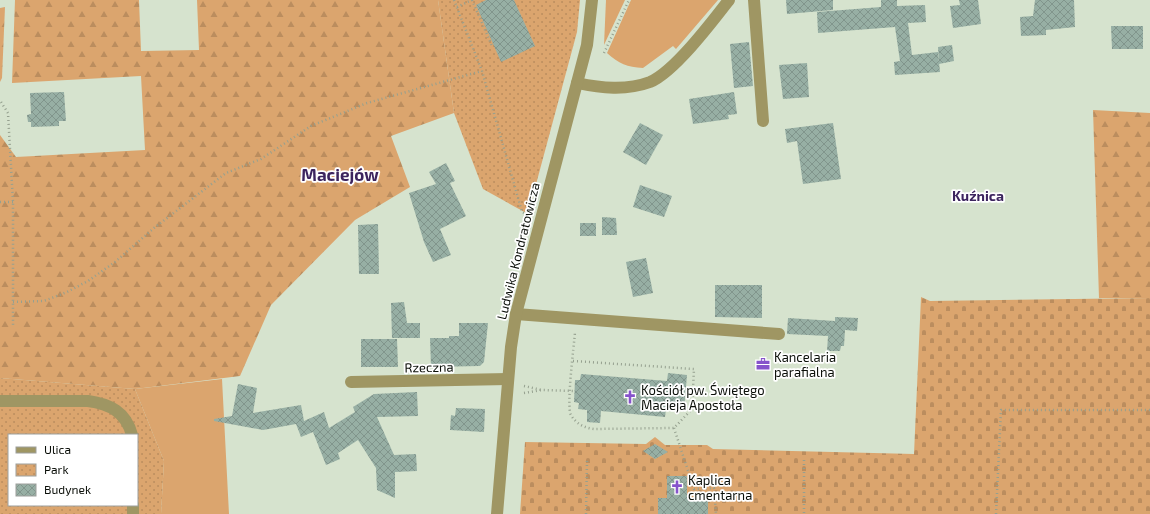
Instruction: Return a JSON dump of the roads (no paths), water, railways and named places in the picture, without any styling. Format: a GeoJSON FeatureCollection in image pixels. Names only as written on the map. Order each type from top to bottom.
{"type":"FeatureCollection","features":[{"type":"Feature","properties":{"kind":"street","name":"Ludwika Kondratowicza"},"geometry":{"type":"LineString","coordinates":[[497,514],[508,379],[516,314],[589,36],[592,0]]}},
{"type":"Feature","properties":{"kind":"street"},"geometry":{"type":"LineString","coordinates":[[577,83],[609,88],[640,85],[652,81],[685,52],[728,0]]}},
{"type":"Feature","properties":{"kind":"street"},"geometry":{"type":"LineString","coordinates":[[754,0],[763,121]]}},
{"type":"Feature","properties":{"kind":"street"},"geometry":{"type":"LineString","coordinates":[[516,314],[576,320],[779,334]]}},
{"type":"Feature","properties":{"kind":"street","name":"Rzeczna"},"geometry":{"type":"LineString","coordinates":[[351,382],[508,379]]}},
{"type":"Feature","properties":{"kind":"street"},"geometry":{"type":"LineString","coordinates":[[0,402],[101,403],[119,412],[130,427],[132,434]]}},
{"type":"Feature","properties":{"kind":"place","name":"Kancelaria parafialna"},"geometry":{"type":"Point","coordinates":[763,364]}},
{"type":"Feature","properties":{"kind":"place","name":"Kościół pw. Świętego Macieja Apostoła"},"geometry":{"type":"Point","coordinates":[630,397]}},
{"type":"Feature","properties":{"kind":"place","name":"Kaplica cmentarna"},"geometry":{"type":"Point","coordinates":[677,487]}},
{"type":"Feature","properties":{"kind":"district","name":"Maciejów"},"geometry":{"type":"Point","coordinates":[340,175]}},
{"type":"Feature","properties":{"kind":"district","name":"Kuźnica"},"geometry":{"type":"Point","coordinates":[978,196]}}]}
